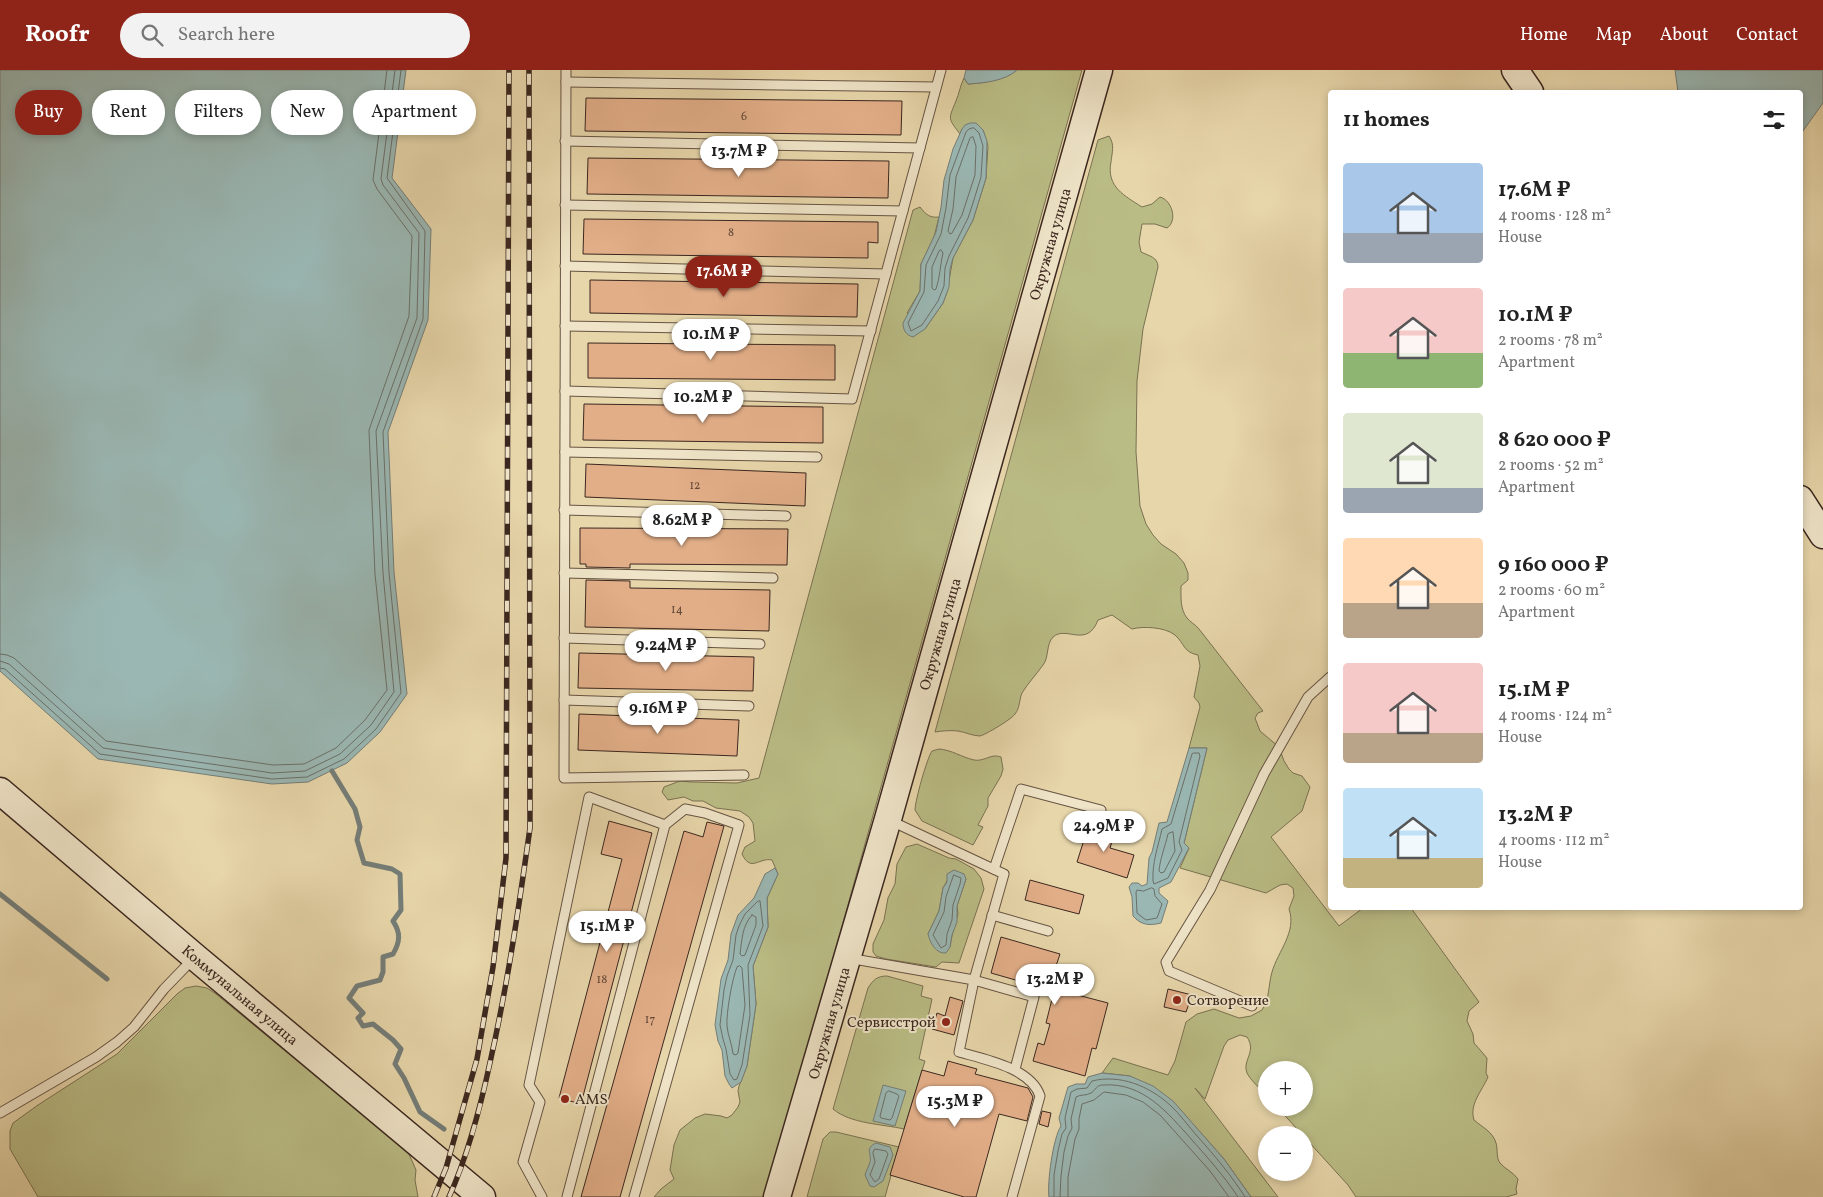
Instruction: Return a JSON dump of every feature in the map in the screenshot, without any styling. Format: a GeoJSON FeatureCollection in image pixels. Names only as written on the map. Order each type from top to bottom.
{"type":"FeatureCollection","features":[{"type":"Feature","properties":{"kind":"main road","name":"Окружная улица"},"geometry":{"type":"LineString","coordinates":[[777,1197],[888,819],[1098,70]]}},
{"type":"Feature","properties":{"kind":"main road"},"geometry":{"type":"LineString","coordinates":[[1515,70],[1529,90]]}},
{"type":"Feature","properties":{"kind":"main road"},"geometry":{"type":"LineString","coordinates":[[1803,504],[1823,535]]}},
{"type":"Feature","properties":{"kind":"main road","name":"Коммунальная улица"},"geometry":{"type":"LineString","coordinates":[[0,791],[482,1197]]}},
{"type":"Feature","properties":{"kind":"lane"},"geometry":{"type":"LineString","coordinates":[[566,70],[564,778],[744,775]]}},
{"type":"Feature","properties":{"kind":"lane"},"geometry":{"type":"LineString","coordinates":[[565,391],[852,399],[941,70]]}},
{"type":"Feature","properties":{"kind":"lane"},"geometry":{"type":"LineString","coordinates":[[566,82],[936,87]]}},
{"type":"Feature","properties":{"kind":"lane"},"geometry":{"type":"LineString","coordinates":[[566,141],[920,148]]}},
{"type":"Feature","properties":{"kind":"lane"},"geometry":{"type":"LineString","coordinates":[[565,205],[903,211]]}},
{"type":"Feature","properties":{"kind":"lane"},"geometry":{"type":"LineString","coordinates":[[565,266],[886,274]]}},
{"type":"Feature","properties":{"kind":"lane"},"geometry":{"type":"LineString","coordinates":[[565,326],[871,331]]}},
{"type":"Feature","properties":{"kind":"lane"},"geometry":{"type":"LineString","coordinates":[[565,452],[816,456]]}},
{"type":"Feature","properties":{"kind":"lane"},"geometry":{"type":"LineString","coordinates":[[564,510],[786,516]]}},
{"type":"Feature","properties":{"kind":"lane"},"geometry":{"type":"LineString","coordinates":[[564,573],[773,578]]}},
{"type":"Feature","properties":{"kind":"lane"},"geometry":{"type":"LineString","coordinates":[[564,638],[760,644]]}},
{"type":"Feature","properties":{"kind":"lane"},"geometry":{"type":"LineString","coordinates":[[1252,1006],[1169,971],[1166,962],[1210,890],[1264,774],[1308,697],[1328,679]]}},
{"type":"Feature","properties":{"kind":"lane"},"geometry":{"type":"LineString","coordinates":[[564,700],[749,706]]}},
{"type":"Feature","properties":{"kind":"lane"},"geometry":{"type":"LineString","coordinates":[[994,869],[1021,790],[1101,810]]}},
{"type":"Feature","properties":{"kind":"lane"},"geometry":{"type":"LineString","coordinates":[[542,1197],[523,1162],[540,1102],[529,1085],[589,797],[665,825]]}},
{"type":"Feature","properties":{"kind":"lane"},"geometry":{"type":"LineString","coordinates":[[567,1197],[665,825],[685,810],[705,813],[739,825],[634,1197]]}},
{"type":"Feature","properties":{"kind":"lane"},"geometry":{"type":"LineString","coordinates":[[888,819],[1004,874],[974,980],[959,1052],[1015,1069],[1038,1089],[1040,1096],[1012,1197]]}},
{"type":"Feature","properties":{"kind":"lane"},"geometry":{"type":"LineString","coordinates":[[992,915],[1048,932]]}},
{"type":"Feature","properties":{"kind":"lane"},"geometry":{"type":"LineString","coordinates":[[0,1113],[96,1057],[117,1042],[134,1027],[164,989],[195,957]]}},
{"type":"Feature","properties":{"kind":"lane"},"geometry":{"type":"LineString","coordinates":[[848,958],[974,980],[1034,997],[1015,1069]]}},
{"type":"Feature","properties":{"kind":"green space"},"geometry":{"type":"Polygon","coordinates":[[[1017,70],[1082,70],[766,1197],[654,1197],[674,1179],[670,1170],[674,1145],[680,1130],[695,1118],[705,1114],[727,1118],[732,1115],[740,1102],[738,1091],[747,1066],[756,1004],[753,966],[768,927],[767,898],[778,874],[772,860],[749,863],[745,860],[742,854],[745,847],[755,841],[753,823],[749,817],[740,811],[716,808],[703,801],[693,801],[684,797],[668,800],[662,792],[664,787],[680,781],[737,783],[759,778],[913,210],[920,207],[928,215],[939,217],[934,237],[921,264],[920,291],[907,313],[925,329],[943,303],[947,292],[953,258],[973,220],[986,178],[988,146],[983,130],[962,129],[960,134],[950,119],[961,84],[964,78],[968,84],[981,83],[1000,79],[1017,70]]]}},
{"type":"Feature","properties":{"kind":"green space"},"geometry":{"type":"Polygon","coordinates":[[[1109,136],[1113,146],[1111,178],[1118,190],[1142,207],[1152,204],[1160,197],[1168,202],[1173,216],[1167,228],[1155,224],[1142,224],[1139,242],[1141,252],[1155,259],[1158,264],[1143,329],[1137,381],[1136,452],[1140,506],[1146,524],[1161,544],[1176,554],[1184,563],[1188,573],[1188,580],[1181,586],[1183,611],[1263,711],[1258,713],[1255,718],[1260,731],[1279,747],[1289,769],[1293,773],[1302,776],[1310,787],[1302,811],[1271,837],[1339,926],[1360,910],[1412,910],[1479,1002],[1469,1011],[1467,1021],[1473,1034],[1474,1043],[1487,1058],[1486,1073],[1488,1077],[1473,1108],[1474,1120],[1495,1139],[1499,1161],[1518,1179],[1517,1194],[1506,1197],[1356,1197],[1348,1185],[1313,1146],[1313,1126],[1294,1126],[1285,1116],[1313,1116],[1313,1061],[1258,1061],[1258,1087],[1247,1073],[1246,1068],[1251,1047],[1250,1042],[1247,1037],[1240,1035],[1228,1040],[1224,1046],[1205,1099],[1195,1088],[1258,1171],[1258,1181],[1266,1181],[1278,1197],[1251,1197],[1224,1159],[1200,1132],[1130,1076],[1102,1073],[1113,1058],[1168,1075],[1175,1061],[1186,1022],[1197,1014],[1214,1009],[1239,1018],[1251,1016],[1262,1010],[1268,996],[1272,972],[1291,926],[1289,909],[1294,896],[1293,888],[1287,884],[1280,885],[1266,893],[1180,868],[1189,848],[1184,843],[1207,748],[1189,748],[1200,707],[1194,697],[1200,666],[1198,655],[1189,652],[1175,635],[1166,630],[1154,628],[1132,629],[1112,615],[1098,620],[1093,629],[1088,633],[1082,635],[1058,634],[1049,643],[1045,662],[1022,693],[1017,712],[1013,716],[980,736],[955,731],[935,732],[1098,140],[1109,136]]]}},
{"type":"Feature","properties":{"kind":"green space"},"geometry":{"type":"Polygon","coordinates":[[[939,749],[974,760],[994,756],[1001,757],[1003,769],[1001,776],[988,798],[988,806],[978,825],[983,827],[973,845],[922,821],[915,810],[924,770],[932,751],[939,749]]]}},
{"type":"Feature","properties":{"kind":"green space"},"geometry":{"type":"Polygon","coordinates":[[[917,844],[949,858],[956,859],[974,869],[981,878],[984,889],[959,963],[942,962],[936,967],[886,959],[876,956],[873,952],[873,944],[884,920],[888,898],[895,884],[897,864],[906,847],[917,844]],[[948,879],[943,888],[939,911],[928,934],[950,947],[958,914],[957,906],[966,879],[948,879]]]}},
{"type":"Feature","properties":{"kind":"green space"},"geometry":{"type":"Polygon","coordinates":[[[887,976],[923,986],[921,996],[932,999],[919,1059],[925,1061],[904,1129],[858,1121],[833,1109],[868,988],[876,979],[887,976]]]}},
{"type":"Feature","properties":{"kind":"green space"},"geometry":{"type":"Polygon","coordinates":[[[196,986],[207,988],[216,994],[408,1152],[416,1170],[415,1180],[418,1197],[38,1197],[10,1149],[10,1131],[13,1123],[117,1054],[177,994],[185,988],[196,986]]]}},
{"type":"Feature","properties":{"kind":"green space"},"geometry":{"type":"Polygon","coordinates":[[[830,1132],[899,1147],[885,1197],[807,1197],[823,1139],[830,1132]]]}},
{"type":"Feature","properties":{"kind":"water"},"geometry":{"type":"Polygon","coordinates":[[[0,70],[406,70],[403,90],[353,90],[353,135],[398,135],[392,178],[431,229],[428,320],[388,432],[394,572],[407,694],[380,732],[347,763],[308,782],[272,784],[98,759],[0,671],[0,70]]]}},
{"type":"Feature","properties":{"kind":"water"},"geometry":{"type":"Polygon","coordinates":[[[966,70],[1017,70],[1007,77],[1000,79],[968,84],[964,78],[966,70]]]}},
{"type":"Feature","properties":{"kind":"water"},"geometry":{"type":"Polygon","coordinates":[[[1675,70],[1823,70],[1823,103],[1803,131],[1803,90],[1678,90],[1675,70]]]}},
{"type":"Feature","properties":{"kind":"water"},"geometry":{"type":"Polygon","coordinates":[[[970,123],[976,123],[983,130],[987,141],[986,178],[973,220],[953,258],[949,287],[943,303],[925,329],[913,337],[905,332],[903,323],[920,291],[921,264],[936,232],[944,180],[953,149],[962,129],[970,123]]]}},
{"type":"Feature","properties":{"kind":"water"},"geometry":{"type":"Polygon","coordinates":[[[1189,748],[1207,748],[1184,843],[1189,848],[1171,882],[1159,888],[1159,893],[1168,901],[1161,923],[1146,924],[1133,916],[1132,897],[1129,887],[1132,883],[1138,883],[1142,886],[1147,884],[1149,858],[1159,823],[1167,822],[1189,748]]]}},
{"type":"Feature","properties":{"kind":"water"},"geometry":{"type":"Polygon","coordinates":[[[775,868],[778,874],[767,898],[768,927],[753,966],[756,1004],[747,1066],[741,1082],[732,1088],[725,1076],[722,1050],[715,1025],[721,979],[728,960],[731,934],[738,915],[754,898],[765,874],[775,868]]]}},
{"type":"Feature","properties":{"kind":"water"},"geometry":{"type":"Polygon","coordinates":[[[954,870],[964,874],[966,879],[957,906],[957,922],[950,947],[946,953],[942,953],[934,947],[928,934],[939,911],[943,888],[947,882],[947,874],[954,870]]]}},
{"type":"Feature","properties":{"kind":"water"},"geometry":{"type":"Polygon","coordinates":[[[1102,1073],[1130,1076],[1153,1086],[1173,1101],[1224,1159],[1251,1197],[1049,1197],[1051,1161],[1055,1140],[1061,1126],[1059,1118],[1068,1087],[1076,1084],[1085,1084],[1088,1077],[1102,1073]]]}},
{"type":"Feature","properties":{"kind":"water"},"geometry":{"type":"Polygon","coordinates":[[[883,1085],[906,1091],[895,1126],[873,1121],[883,1085]]]}},
{"type":"Feature","properties":{"kind":"water"},"geometry":{"type":"Polygon","coordinates":[[[876,1143],[890,1147],[893,1155],[883,1181],[874,1187],[870,1186],[865,1175],[870,1162],[869,1149],[876,1143]]]}},
{"type":"Feature","properties":{"kind":"building"},"geometry":{"type":"Polygon","coordinates":[[[586,98],[902,101],[901,135],[585,131],[586,98]]]}},
{"type":"Feature","properties":{"kind":"building"},"geometry":{"type":"Polygon","coordinates":[[[588,158],[889,161],[888,198],[587,194],[588,158]]]}},
{"type":"Feature","properties":{"kind":"building"},"geometry":{"type":"Polygon","coordinates":[[[584,219],[878,222],[878,243],[868,242],[868,258],[583,254],[584,219]]]}},
{"type":"Feature","properties":{"kind":"building"},"geometry":{"type":"Polygon","coordinates":[[[590,280],[858,284],[857,317],[590,313],[590,280]]]}},
{"type":"Feature","properties":{"kind":"building"},"geometry":{"type":"Polygon","coordinates":[[[588,343],[835,345],[835,380],[588,378],[588,343]]]}},
{"type":"Feature","properties":{"kind":"building"},"geometry":{"type":"Polygon","coordinates":[[[584,404],[823,407],[823,443],[583,440],[584,404]]]}},
{"type":"Feature","properties":{"kind":"building"},"geometry":{"type":"Polygon","coordinates":[[[586,464],[806,473],[805,506],[585,497],[586,464]]]}},
{"type":"Feature","properties":{"kind":"building"},"geometry":{"type":"Polygon","coordinates":[[[580,528],[788,529],[787,565],[630,564],[630,568],[586,567],[586,564],[580,564],[580,528]]]}},
{"type":"Feature","properties":{"kind":"building"},"geometry":{"type":"Polygon","coordinates":[[[586,580],[630,581],[630,588],[770,590],[769,631],[585,627],[586,580]]]}},
{"type":"Feature","properties":{"kind":"building"},"geometry":{"type":"Polygon","coordinates":[[[579,653],[754,657],[753,691],[578,688],[579,653]]]}},
{"type":"Feature","properties":{"kind":"building"},"geometry":{"type":"Polygon","coordinates":[[[579,714],[739,720],[737,756],[578,750],[579,714]]]}},
{"type":"Feature","properties":{"kind":"building"},"geometry":{"type":"Polygon","coordinates":[[[609,821],[652,833],[581,1104],[559,1098],[622,859],[601,854],[609,821]]]}},
{"type":"Feature","properties":{"kind":"building"},"geometry":{"type":"Polygon","coordinates":[[[707,822],[724,826],[620,1197],[581,1197],[684,831],[703,837],[707,822]]]}},
{"type":"Feature","properties":{"kind":"building"},"geometry":{"type":"Polygon","coordinates":[[[1089,824],[1115,832],[1110,848],[1134,855],[1127,878],[1077,862],[1089,824]]]}},
{"type":"Feature","properties":{"kind":"building"},"geometry":{"type":"Polygon","coordinates":[[[1030,880],[1084,895],[1079,914],[1025,900],[1030,880]]]}},
{"type":"Feature","properties":{"kind":"building"},"geometry":{"type":"Polygon","coordinates":[[[1001,937],[1060,954],[1055,969],[1072,973],[1066,992],[1108,1003],[1096,1049],[1092,1048],[1085,1076],[1033,1061],[1038,1043],[1044,1045],[1050,1024],[1046,1023],[1054,991],[991,973],[1001,937]]]}},
{"type":"Feature","properties":{"kind":"building"},"geometry":{"type":"Polygon","coordinates":[[[1168,989],[1192,995],[1186,1012],[1164,1007],[1168,989]]]}},
{"type":"Feature","properties":{"kind":"building","name":"Сервисстрой"},"geometry":{"type":"Polygon","coordinates":[[[950,997],[963,1001],[954,1035],[932,1029],[937,1013],[945,1016],[950,997]]]}},
{"type":"Feature","properties":{"kind":"building"},"geometry":{"type":"Polygon","coordinates":[[[948,1061],[977,1069],[975,1074],[1028,1088],[1033,1097],[1027,1121],[999,1114],[976,1197],[964,1197],[890,1175],[922,1070],[944,1076],[948,1061]]]}},
{"type":"Feature","properties":{"kind":"building"},"geometry":{"type":"Polygon","coordinates":[[[1042,1111],[1051,1113],[1048,1127],[1039,1124],[1042,1111]]]}},
{"type":"Feature","properties":{"kind":"waterway"},"geometry":{"type":"LineString","coordinates":[[332,771],[355,809],[360,827],[357,840],[364,863],[392,869],[400,874],[401,910],[393,921],[399,938],[397,945],[393,954],[383,957],[383,972],[380,980],[357,986],[349,998],[363,1013],[358,1018],[363,1026],[373,1024],[401,1049],[395,1064],[404,1078],[420,1112],[444,1129]]}},
{"type":"Feature","properties":{"kind":"waterway"},"geometry":{"type":"LineString","coordinates":[[0,894],[107,979]]}},
{"type":"Feature","properties":{"kind":"railway"},"geometry":{"type":"LineString","coordinates":[[434,1197],[446,1168],[477,1059],[493,967],[506,858],[509,70]]}},
{"type":"Feature","properties":{"kind":"railway"},"geometry":{"type":"LineString","coordinates":[[449,1197],[479,1111],[487,1076],[508,972],[530,828],[529,70]]}},
{"type":"Feature","properties":{"kind":"place","name":"Сотворение"},"geometry":{"type":"Point","coordinates":[1177,1000]}},
{"type":"Feature","properties":{"kind":"place","name":"Сервисстрой"},"geometry":{"type":"Point","coordinates":[946,1022]}},
{"type":"Feature","properties":{"kind":"place","name":"AMS"},"geometry":{"type":"Point","coordinates":[565,1099]}}]}
